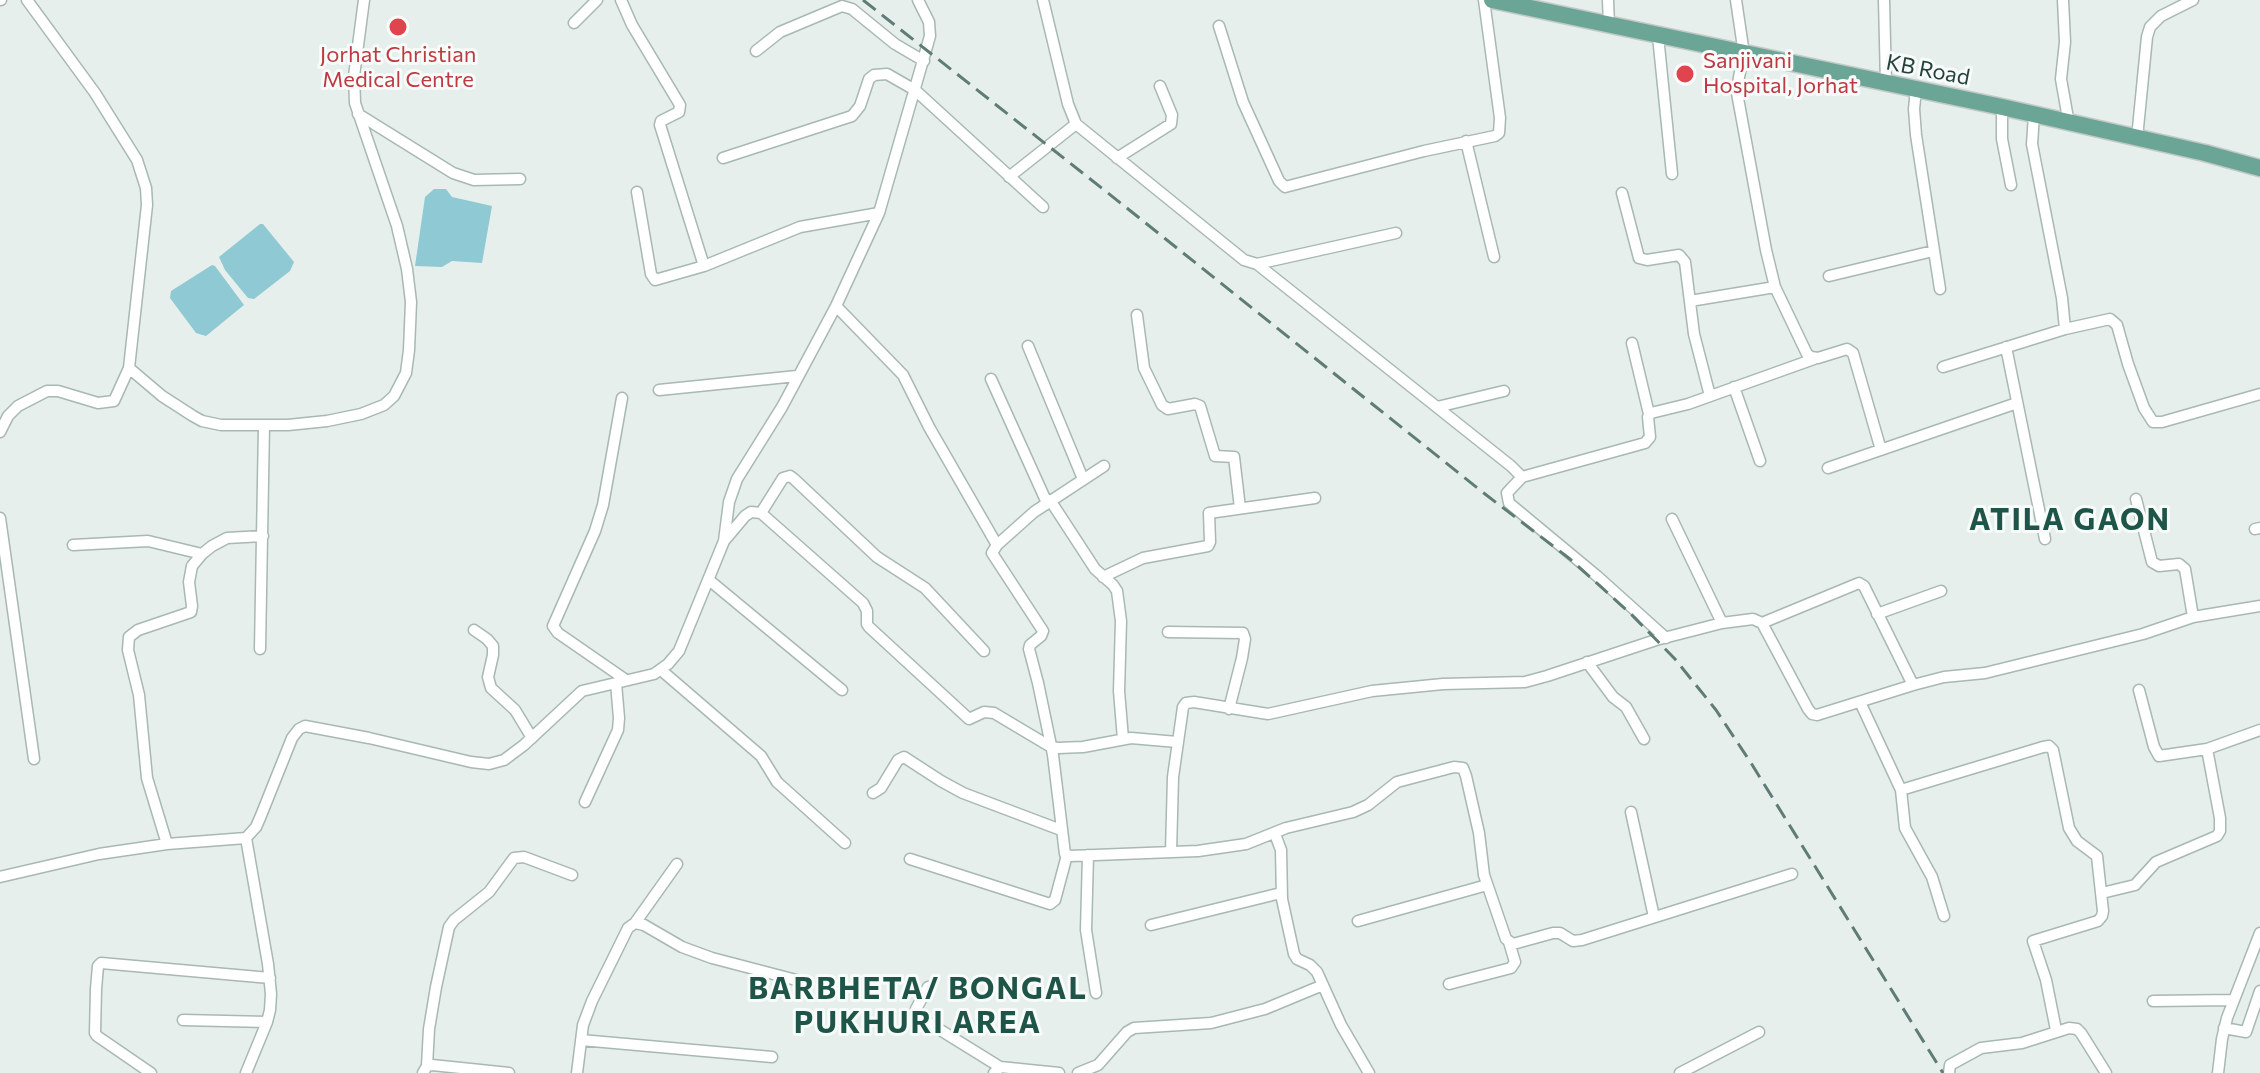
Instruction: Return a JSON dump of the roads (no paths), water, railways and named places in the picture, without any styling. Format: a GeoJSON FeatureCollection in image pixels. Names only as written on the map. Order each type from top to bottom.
{"type":"FeatureCollection","features":[{"type":"Feature","properties":{"kind":"main road","name":"KB Road"},"geometry":{"type":"LineString","coordinates":[[1492,0],[2002,107],[2260,168]]}},
{"type":"Feature","properties":{"kind":"street"},"geometry":{"type":"LineString","coordinates":[[0,432],[8,416],[18,406],[47,391],[58,391],[98,403],[114,401],[129,368],[147,205],[143,172],[107,111],[27,0]]}},
{"type":"Feature","properties":{"kind":"street"},"geometry":{"type":"LineString","coordinates":[[129,368],[162,396],[202,421],[221,425],[309,424],[361,414],[384,405],[394,396],[406,373],[411,320],[407,269],[397,226],[353,91],[364,0]]}},
{"type":"Feature","properties":{"kind":"street"},"geometry":{"type":"LineString","coordinates":[[574,23],[597,0]]}},
{"type":"Feature","properties":{"kind":"street"},"geometry":{"type":"LineString","coordinates":[[621,0],[632,25],[680,105],[679,112],[661,121],[660,125],[704,266]]}},
{"type":"Feature","properties":{"kind":"street"},"geometry":{"type":"LineString","coordinates":[[246,1073],[267,1022],[270,978],[246,838],[260,818],[292,738],[299,729],[305,726],[481,764],[496,763],[537,733],[582,691],[654,674],[679,651],[724,541],[729,502],[737,479],[782,407],[836,306],[879,213],[930,36],[930,28],[918,0]]}},
{"type":"Feature","properties":{"kind":"street"},"geometry":{"type":"LineString","coordinates":[[1043,0],[1068,104],[1076,124],[1237,255],[1257,264],[1396,233]]}},
{"type":"Feature","properties":{"kind":"street"},"geometry":{"type":"LineString","coordinates":[[1219,26],[1248,115],[1279,181],[1285,187],[1499,133],[1501,127],[1484,0]]}},
{"type":"Feature","properties":{"kind":"street"},"geometry":{"type":"LineString","coordinates":[[1608,0],[1609,26]]}},
{"type":"Feature","properties":{"kind":"street"},"geometry":{"type":"LineString","coordinates":[[1736,0],[1744,54],[1737,93],[1766,250],[1775,287],[1807,354],[1814,359]]}},
{"type":"Feature","properties":{"kind":"street"},"geometry":{"type":"LineString","coordinates":[[1884,0],[1886,84]]}},
{"type":"Feature","properties":{"kind":"street"},"geometry":{"type":"LineString","coordinates":[[2063,0],[2065,42],[2061,79],[2069,124]]}},
{"type":"Feature","properties":{"kind":"street"},"geometry":{"type":"LineString","coordinates":[[2137,138],[2150,27],[2161,16],[2193,0]]}},
{"type":"Feature","properties":{"kind":"street"},"geometry":{"type":"LineString","coordinates":[[756,51],[780,32],[842,6],[852,9],[895,44],[924,61]]}},
{"type":"Feature","properties":{"kind":"street"},"geometry":{"type":"LineString","coordinates":[[1658,36],[1672,174]]}},
{"type":"Feature","properties":{"kind":"street"},"geometry":{"type":"LineString","coordinates":[[723,158],[852,116],[860,106],[869,79],[874,75],[887,74],[915,90],[1043,207]]}},
{"type":"Feature","properties":{"kind":"street"},"geometry":{"type":"LineString","coordinates":[[1117,158],[1171,124],[1172,115],[1160,86]]}},
{"type":"Feature","properties":{"kind":"street"},"geometry":{"type":"LineString","coordinates":[[1916,89],[1916,135],[1940,289]]}},
{"type":"Feature","properties":{"kind":"street"},"geometry":{"type":"LineString","coordinates":[[2002,107],[2002,139],[2011,185]]}},
{"type":"Feature","properties":{"kind":"street"},"geometry":{"type":"LineString","coordinates":[[358,114],[453,173],[474,180],[520,179]]}},
{"type":"Feature","properties":{"kind":"street"},"geometry":{"type":"LineString","coordinates":[[2034,115],[2032,144],[2059,281],[2065,329]]}},
{"type":"Feature","properties":{"kind":"street"},"geometry":{"type":"LineString","coordinates":[[1009,177],[1076,124]]}},
{"type":"Feature","properties":{"kind":"street"},"geometry":{"type":"LineString","coordinates":[[1466,141],[1494,257]]}},
{"type":"Feature","properties":{"kind":"street"},"geometry":{"type":"LineString","coordinates":[[637,192],[652,278],[659,280],[704,266],[800,227],[879,213]]}},
{"type":"Feature","properties":{"kind":"street"},"geometry":{"type":"LineString","coordinates":[[1622,193],[1639,258],[1683,257],[1697,349],[1710,396]]}},
{"type":"Feature","properties":{"kind":"street"},"geometry":{"type":"LineString","coordinates":[[1829,276],[1933,251]]}},
{"type":"Feature","properties":{"kind":"street"},"geometry":{"type":"LineString","coordinates":[[1257,264],[1522,477]]}},
{"type":"Feature","properties":{"kind":"street"},"geometry":{"type":"LineString","coordinates":[[1690,301],[1775,287]]}},
{"type":"Feature","properties":{"kind":"street"},"geometry":{"type":"LineString","coordinates":[[836,306],[903,375],[929,427],[997,545]]}},
{"type":"Feature","properties":{"kind":"street"},"geometry":{"type":"LineString","coordinates":[[1137,315],[1144,368],[1162,405],[1168,409],[1195,404],[1200,406],[1215,456],[1234,457],[1240,508]]}},
{"type":"Feature","properties":{"kind":"street"},"geometry":{"type":"LineString","coordinates":[[1943,367],[2065,329],[2107,320],[2114,321],[2144,408],[2153,422],[2260,394]]}},
{"type":"Feature","properties":{"kind":"street"},"geometry":{"type":"LineString","coordinates":[[1632,343],[1649,414],[1650,437],[1645,443],[1522,477],[1507,493],[1509,503],[1666,638]]}},
{"type":"Feature","properties":{"kind":"street"},"geometry":{"type":"LineString","coordinates":[[1028,346],[1083,479]]}},
{"type":"Feature","properties":{"kind":"street"},"geometry":{"type":"LineString","coordinates":[[2006,347],[2045,539]]}},
{"type":"Feature","properties":{"kind":"street"},"geometry":{"type":"LineString","coordinates":[[1649,414],[1688,404],[1843,349],[1850,350],[1881,450]]}},
{"type":"Feature","properties":{"kind":"street"},"geometry":{"type":"LineString","coordinates":[[659,390],[797,376]]}},
{"type":"Feature","properties":{"kind":"street"},"geometry":{"type":"LineString","coordinates":[[991,379],[1049,501],[1103,577],[1113,585],[1119,598],[1119,691],[1123,739]]}},
{"type":"Feature","properties":{"kind":"street"},"geometry":{"type":"LineString","coordinates":[[1734,387],[1760,461]]}},
{"type":"Feature","properties":{"kind":"street"},"geometry":{"type":"LineString","coordinates":[[1437,407],[1504,391]]}},
{"type":"Feature","properties":{"kind":"street"},"geometry":{"type":"LineString","coordinates":[[621,681],[553,626],[595,531],[603,505],[622,398]]}},
{"type":"Feature","properties":{"kind":"street"},"geometry":{"type":"LineString","coordinates":[[1828,468],[2017,403]]}},
{"type":"Feature","properties":{"kind":"street"},"geometry":{"type":"LineString","coordinates":[[260,649],[264,425]]}},
{"type":"Feature","properties":{"kind":"street"},"geometry":{"type":"LineString","coordinates":[[910,859],[1050,904],[1055,900],[1067,855],[1063,848],[1051,747],[1029,649],[1043,631],[993,557],[993,549],[1049,501],[1104,466]]}},
{"type":"Feature","properties":{"kind":"street"},"geometry":{"type":"LineString","coordinates":[[761,513],[783,478],[790,476],[877,557],[925,588],[984,651]]}},
{"type":"Feature","properties":{"kind":"street"},"geometry":{"type":"LineString","coordinates":[[1103,577],[1143,558],[1205,547],[1210,542],[1209,513],[1315,498]]}},
{"type":"Feature","properties":{"kind":"street"},"geometry":{"type":"LineString","coordinates":[[2136,499],[2152,562],[2159,566],[2179,564],[2185,569],[2193,617]]}},
{"type":"Feature","properties":{"kind":"street"},"geometry":{"type":"LineString","coordinates":[[724,541],[745,516],[751,512],[761,513],[863,603],[869,627],[969,719],[984,712],[994,713],[1051,747],[1083,747],[1123,739],[1177,742]]}},
{"type":"Feature","properties":{"kind":"street"},"geometry":{"type":"LineString","coordinates":[[0,518],[34,759]]}},
{"type":"Feature","properties":{"kind":"street"},"geometry":{"type":"LineString","coordinates":[[1672,519],[1722,623]]}},
{"type":"Feature","properties":{"kind":"street"},"geometry":{"type":"LineString","coordinates":[[167,844],[147,778],[139,695],[127,643],[138,630],[191,612],[190,574],[192,566],[202,554],[227,538],[263,536]]}},
{"type":"Feature","properties":{"kind":"street"},"geometry":{"type":"LineString","coordinates":[[73,545],[148,541],[202,554]]}},
{"type":"Feature","properties":{"kind":"street"},"geometry":{"type":"LineString","coordinates":[[709,580],[842,690]]}},
{"type":"Feature","properties":{"kind":"street"},"geometry":{"type":"LineString","coordinates":[[1762,623],[1859,583],[1864,586],[1913,685]]}},
{"type":"Feature","properties":{"kind":"street"},"geometry":{"type":"LineString","coordinates":[[1877,614],[1941,591]]}},
{"type":"Feature","properties":{"kind":"street"},"geometry":{"type":"LineString","coordinates":[[1171,852],[1171,803],[1177,742],[1186,703],[1268,714],[1372,691],[1443,684],[1525,682],[1666,638],[1722,623],[1753,619],[1762,623],[1812,714],[1822,715],[1944,677],[1985,673],[2143,634],[2193,617],[2260,606]]}},
{"type":"Feature","properties":{"kind":"street"},"geometry":{"type":"LineString","coordinates":[[474,630],[493,646],[488,677],[491,688],[537,733]]}},
{"type":"Feature","properties":{"kind":"street"},"geometry":{"type":"LineString","coordinates":[[1168,632],[1243,633],[1242,658],[1229,709]]}},
{"type":"Feature","properties":{"kind":"street"},"geometry":{"type":"LineString","coordinates":[[1587,662],[1613,697],[1626,707],[1644,739]]}},
{"type":"Feature","properties":{"kind":"street"},"geometry":{"type":"LineString","coordinates":[[661,670],[761,756],[777,782],[845,843]]}},
{"type":"Feature","properties":{"kind":"street"},"geometry":{"type":"LineString","coordinates":[[585,802],[618,730],[621,681]]}},
{"type":"Feature","properties":{"kind":"street"},"geometry":{"type":"LineString","coordinates":[[2139,690],[2156,754],[2164,757],[2207,749],[2260,730]]}},
{"type":"Feature","properties":{"kind":"street"},"geometry":{"type":"LineString","coordinates":[[1860,702],[1901,790],[1905,828],[1932,877],[1944,916]]}},
{"type":"Feature","properties":{"kind":"street"},"geometry":{"type":"LineString","coordinates":[[1901,790],[2049,746],[2053,750],[2069,828],[2077,841],[2097,856],[2102,893],[2102,916],[2098,921],[2033,941],[2046,980],[2056,1030]]}},
{"type":"Feature","properties":{"kind":"street"},"geometry":{"type":"LineString","coordinates":[[2102,893],[2135,885],[2156,862],[2217,836],[2220,818],[2207,749]]}},
{"type":"Feature","properties":{"kind":"street"},"geometry":{"type":"LineString","coordinates":[[873,793],[881,788],[898,760],[904,757],[963,793],[1061,830]]}},
{"type":"Feature","properties":{"kind":"street"},"geometry":{"type":"LineString","coordinates":[[1067,855],[1171,852],[1234,846],[1259,840],[1286,828],[1361,809],[1397,782],[1463,768],[1487,885],[1515,962],[1511,968],[1449,984]]}},
{"type":"Feature","properties":{"kind":"street"},"geometry":{"type":"LineString","coordinates":[[1631,812],[1654,917]]}},
{"type":"Feature","properties":{"kind":"street"},"geometry":{"type":"LineString","coordinates":[[1275,834],[1281,850],[1281,893],[1294,954],[1297,959],[1315,968],[1341,1025],[1369,1073]]}},
{"type":"Feature","properties":{"kind":"street"},"geometry":{"type":"LineString","coordinates":[[0,877],[99,854],[167,844],[246,838]]}},
{"type":"Feature","properties":{"kind":"street"},"geometry":{"type":"LineString","coordinates":[[1088,855],[1086,930],[1096,993]]}},
{"type":"Feature","properties":{"kind":"street"},"geometry":{"type":"LineString","coordinates":[[509,1073],[439,1065],[425,1069],[436,987],[449,927],[489,892],[514,858],[524,857],[572,875]]}},
{"type":"Feature","properties":{"kind":"street"},"geometry":{"type":"LineString","coordinates":[[577,1073],[583,1025],[596,991],[628,928],[635,923],[677,864]]}},
{"type":"Feature","properties":{"kind":"street"},"geometry":{"type":"LineString","coordinates":[[1509,942],[1517,944],[1556,933],[1577,941],[1792,874]]}},
{"type":"Feature","properties":{"kind":"street"},"geometry":{"type":"LineString","coordinates":[[1358,921],[1487,885]]}},
{"type":"Feature","properties":{"kind":"street"},"geometry":{"type":"LineString","coordinates":[[1151,925],[1281,893]]}},
{"type":"Feature","properties":{"kind":"street"},"geometry":{"type":"LineString","coordinates":[[635,923],[682,947],[712,958],[800,981]]}},
{"type":"Feature","properties":{"kind":"street"},"geometry":{"type":"LineString","coordinates":[[2218,1073],[2224,1028],[2260,933]]}},
{"type":"Feature","properties":{"kind":"street"},"geometry":{"type":"LineString","coordinates":[[151,1073],[95,1033],[98,966],[101,963],[270,978]]}},
{"type":"Feature","properties":{"kind":"street"},"geometry":{"type":"LineString","coordinates":[[1078,1073],[1098,1065],[1134,1028],[1211,1023],[1265,1009],[1323,985]]}},
{"type":"Feature","properties":{"kind":"street"},"geometry":{"type":"LineString","coordinates":[[928,987],[916,1015],[997,1070],[1059,1073]]}},
{"type":"Feature","properties":{"kind":"street"},"geometry":{"type":"LineString","coordinates":[[2224,1028],[2246,1032],[2260,991]]}},
{"type":"Feature","properties":{"kind":"street"},"geometry":{"type":"LineString","coordinates":[[2153,1001],[2233,1000]]}},
{"type":"Feature","properties":{"kind":"street"},"geometry":{"type":"LineString","coordinates":[[183,1020],[267,1022]]}},
{"type":"Feature","properties":{"kind":"street"},"geometry":{"type":"LineString","coordinates":[[1949,1073],[1950,1065],[1981,1048],[2022,1043],[2056,1030],[2073,1028],[2081,1033],[2106,1073]]}},
{"type":"Feature","properties":{"kind":"street"},"geometry":{"type":"LineString","coordinates":[[1680,1073],[1759,1032]]}},
{"type":"Feature","properties":{"kind":"street"},"geometry":{"type":"LineString","coordinates":[[581,1040],[772,1057]]}},
{"type":"Feature","properties":{"kind":"water"},"geometry":{"type":"Polygon","coordinates":[[[434,189],[446,189],[452,197],[492,206],[482,263],[452,261],[442,267],[415,266],[425,197],[434,189]]]}},
{"type":"Feature","properties":{"kind":"water"},"geometry":{"type":"Polygon","coordinates":[[[260,224],[294,262],[290,271],[254,299],[248,298],[225,270],[219,257],[260,224]]]}},
{"type":"Feature","properties":{"kind":"water"},"geometry":{"type":"Polygon","coordinates":[[[212,265],[244,305],[206,336],[196,333],[170,298],[171,291],[212,265]]]}},
{"type":"Feature","properties":{"kind":"railway"},"geometry":{"type":"LineString","coordinates":[[863,0],[1570,559],[1631,614],[1675,659],[1716,710],[1943,1073]]}},
{"type":"Feature","properties":{"kind":"place","name":"Jorhat Christian Medical Centre"},"geometry":{"type":"Point","coordinates":[398,27]}},
{"type":"Feature","properties":{"kind":"place","name":"Sanjivani Hospital, Jorhat"},"geometry":{"type":"Point","coordinates":[1685,74]}},
{"type":"Feature","properties":{"kind":"district","name":"ATILA GAON"},"geometry":{"type":"Point","coordinates":[2070,520]}},
{"type":"Feature","properties":{"kind":"district","name":"BARBHETA/ BONGAL PUKHURI AREA"},"geometry":{"type":"Point","coordinates":[918,1006]}}]}
